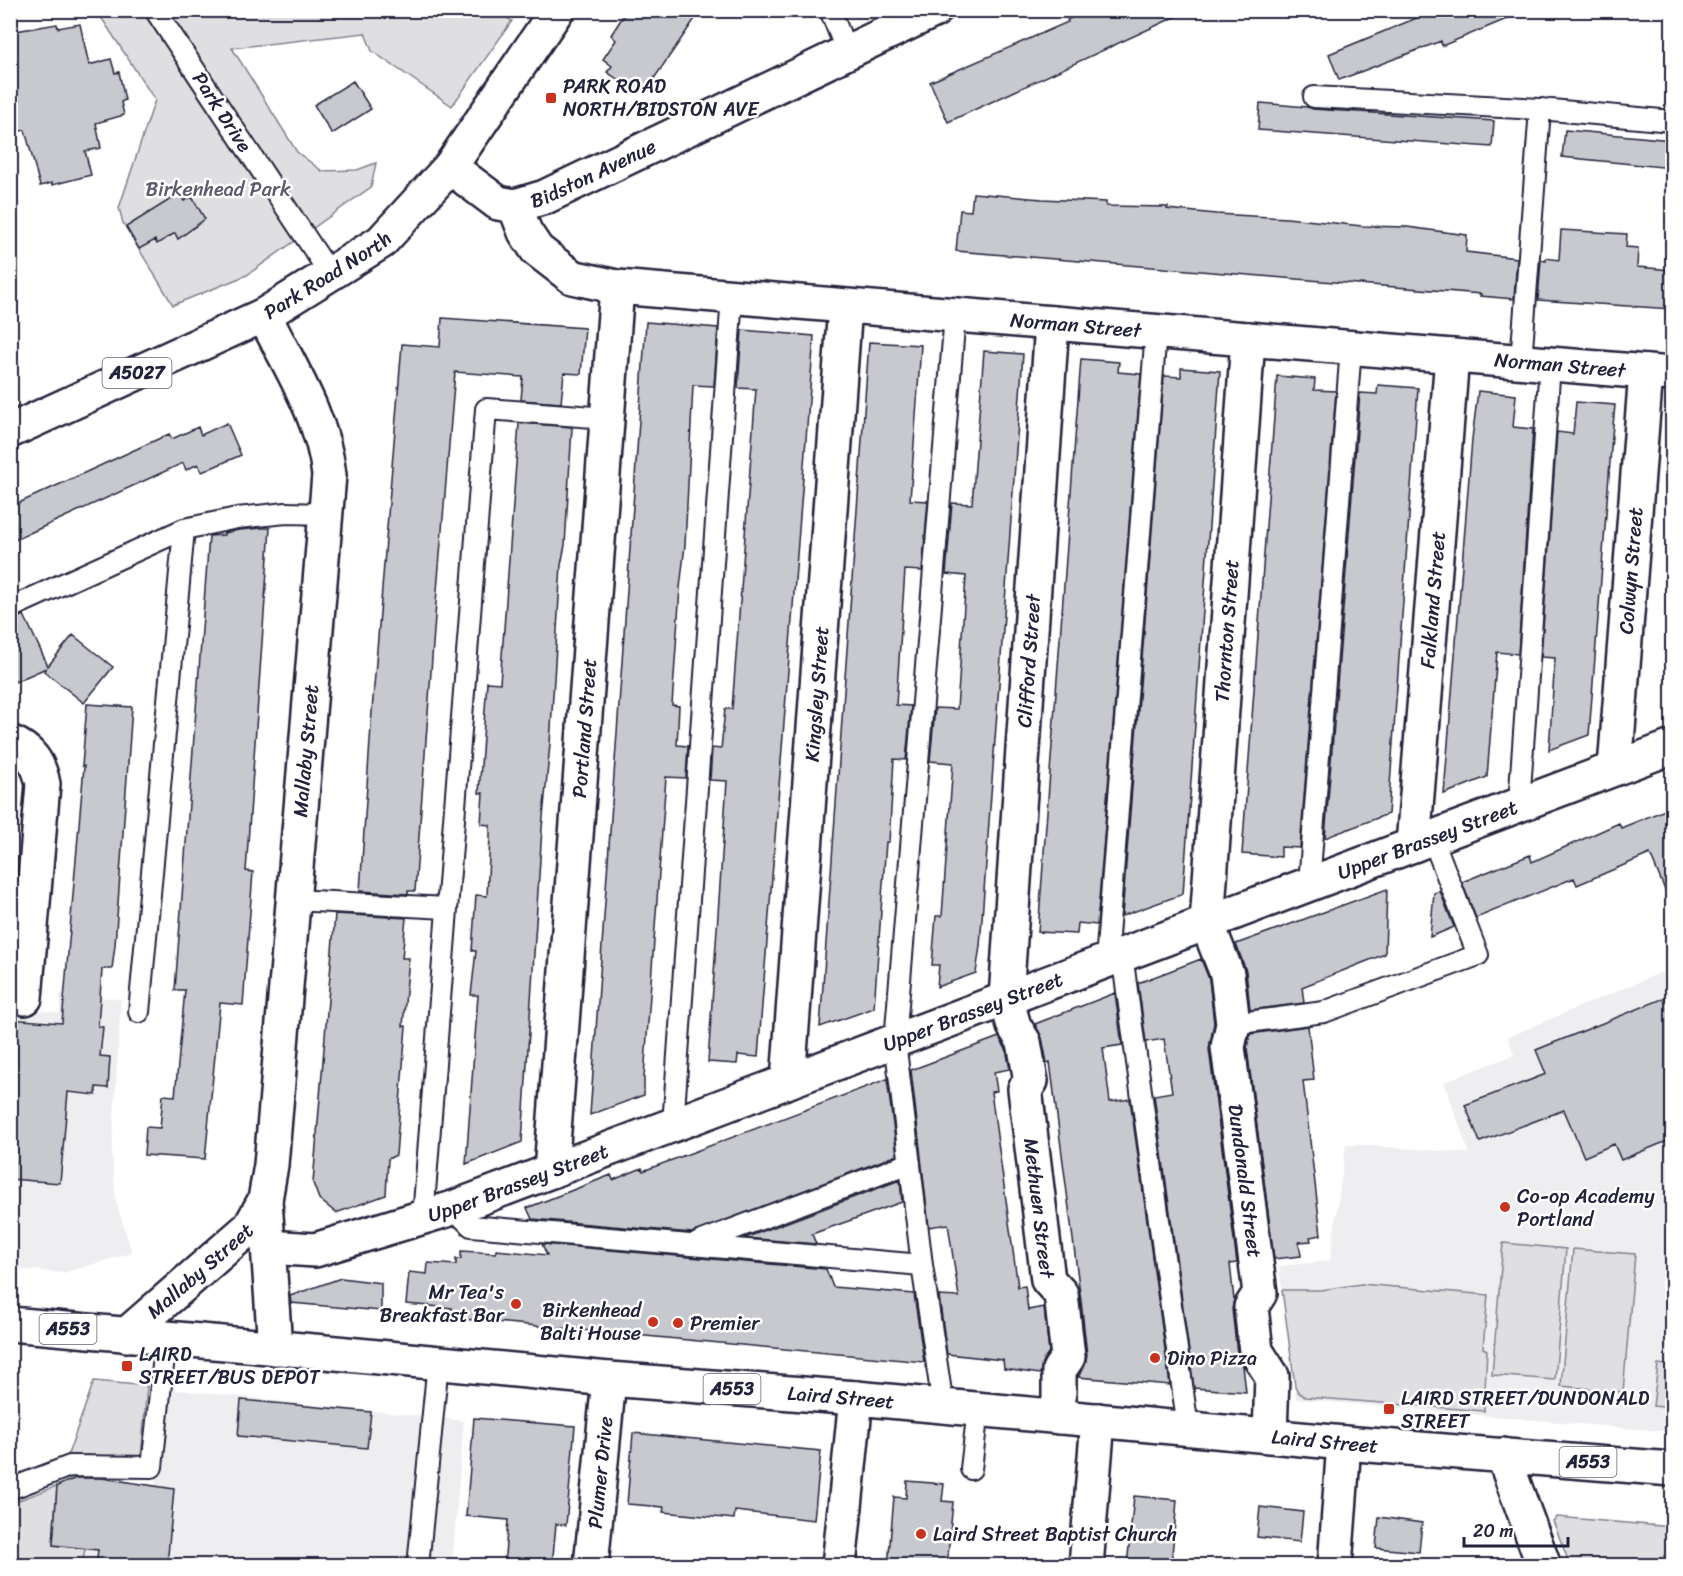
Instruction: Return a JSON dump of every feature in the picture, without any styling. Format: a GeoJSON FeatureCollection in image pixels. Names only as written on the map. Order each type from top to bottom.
{"type":"FeatureCollection","features":[{"type":"Feature","properties":{"kind":"street","name":"Park Road North"},"geometry":{"type":"LineString","coordinates":[[10,430],[264,315],[381,242],[450,167],[557,10]]}},
{"type":"Feature","properties":{"kind":"street","name":"Bidston Avenue"},"geometry":{"type":"LineString","coordinates":[[450,167],[498,203],[514,206],[545,197],[935,10]]}},
{"type":"Feature","properties":{"kind":"street","name":"Norman Street"},"geometry":{"type":"LineString","coordinates":[[514,206],[525,232],[537,250],[572,277],[617,287],[1659,373]]}},
{"type":"Feature","properties":{"kind":"street","name":"Portland Street"},"geometry":{"type":"LineString","coordinates":[[551,1171],[617,287]]}},
{"type":"Feature","properties":{"kind":"street","name":"Kingsley Street"},"geometry":{"type":"LineString","coordinates":[[788,1081],[845,306]]}},
{"type":"Feature","properties":{"kind":"street","name":"Mallaby Street"},"geometry":{"type":"LineString","coordinates":[[264,315],[320,427],[327,450],[329,475],[271,1165],[265,1200],[274,1348]]}},
{"type":"Feature","properties":{"kind":"street","name":"Clifford Street"},"geometry":{"type":"LineString","coordinates":[[1006,998],[1052,323]]}},
{"type":"Feature","properties":{"kind":"street","name":"Thornton Street"},"geometry":{"type":"LineString","coordinates":[[1207,923],[1248,339]]}},
{"type":"Feature","properties":{"kind":"street","name":"Falkland Street"},"geometry":{"type":"LineString","coordinates":[[1422,841],[1452,356]]}},
{"type":"Feature","properties":{"kind":"street","name":"Colwyn Street"},"geometry":{"type":"LineString","coordinates":[[1615,768],[1659,373]]}},
{"type":"Feature","properties":{"kind":"street"},"geometry":{"type":"LineString","coordinates":[[10,742],[22,747],[33,757],[40,770],[43,784],[25,998]]}},
{"type":"Feature","properties":{"kind":"street","name":"Upper Brassey Street"},"geometry":{"type":"LineString","coordinates":[[268,1247],[315,1250],[453,1208],[1672,747]]}},
{"type":"Feature","properties":{"kind":"street","name":"Dundonald Street"},"geometry":{"type":"LineString","coordinates":[[1207,923],[1227,975],[1233,1024],[1228,1047],[1260,1293],[1251,1307],[1256,1351],[1272,1376],[1270,1436]]}},
{"type":"Feature","properties":{"kind":"street","name":"Methuen Street"},"geometry":{"type":"LineString","coordinates":[[1006,998],[1014,1026],[1024,1042],[1031,1081],[1024,1089],[1048,1280],[1061,1294],[1068,1357],[1059,1370],[1059,1417]]}},
{"type":"Feature","properties":{"kind":"street","name":"Mallaby Street"},"geometry":{"type":"LineString","coordinates":[[126,1335],[250,1227],[265,1200]]}},
{"type":"Feature","properties":{"kind":"street","name":"Laird Street"},"geometry":{"type":"LineString","coordinates":[[10,1324],[609,1379],[856,1398],[1344,1443],[1672,1469]]}},
{"type":"Feature","properties":{"kind":"street","name":"Plumer Drive"},"geometry":{"type":"LineString","coordinates":[[591,1566],[609,1379]]}},
{"type":"Feature","properties":{"kind":"street"},"geometry":{"type":"LineString","coordinates":[[839,1566],[856,1398]]}},
{"type":"Feature","properties":{"kind":"street"},"geometry":{"type":"LineString","coordinates":[[1086,1566],[1098,1420]]}},
{"type":"Feature","properties":{"kind":"street"},"geometry":{"type":"LineString","coordinates":[[1335,1566],[1344,1443]]}},
{"type":"Feature","properties":{"kind":"street"},"geometry":{"type":"LineString","coordinates":[[1503,1455],[1545,1566]]}},
{"type":"Feature","properties":{"kind":"lane","name":"Park Drive"},"geometry":{"type":"LineString","coordinates":[[155,10],[330,274]]}},
{"type":"Feature","properties":{"kind":"lane"},"geometry":{"type":"LineString","coordinates":[[830,10],[847,52]]}},
{"type":"Feature","properties":{"kind":"lane"},"geometry":{"type":"LineString","coordinates":[[1314,97],[1539,109],[1672,121]]}},
{"type":"Feature","properties":{"kind":"lane"},"geometry":{"type":"LineString","coordinates":[[1519,804],[1535,363],[1539,109]]}},
{"type":"Feature","properties":{"kind":"lane"},"geometry":{"type":"LineString","coordinates":[[673,1125],[732,296]]}},
{"type":"Feature","properties":{"kind":"lane"},"geometry":{"type":"LineString","coordinates":[[943,1406],[922,1265],[895,1041],[955,315]]}},
{"type":"Feature","properties":{"kind":"lane"},"geometry":{"type":"LineString","coordinates":[[1156,331],[1114,958],[1188,1428]]}},
{"type":"Feature","properties":{"kind":"lane"},"geometry":{"type":"LineString","coordinates":[[1309,884],[1351,348]]}},
{"type":"Feature","properties":{"kind":"lane"},"geometry":{"type":"LineString","coordinates":[[423,1218],[486,409],[607,418]]}},
{"type":"Feature","properties":{"kind":"lane"},"geometry":{"type":"LineString","coordinates":[[10,608],[184,530],[237,518],[286,513],[327,514]]}},
{"type":"Feature","properties":{"kind":"lane"},"geometry":{"type":"LineString","coordinates":[[139,1012],[184,530]]}},
{"type":"Feature","properties":{"kind":"lane"},"geometry":{"type":"LineString","coordinates":[[1233,1024],[1324,1012],[1478,955],[1422,841]]}},
{"type":"Feature","properties":{"kind":"lane"},"geometry":{"type":"LineString","coordinates":[[293,900],[447,908]]}},
{"type":"Feature","properties":{"kind":"lane"},"geometry":{"type":"LineString","coordinates":[[693,1245],[910,1163]]}},
{"type":"Feature","properties":{"kind":"lane"},"geometry":{"type":"LineString","coordinates":[[453,1208],[471,1226],[922,1265]]}},
{"type":"Feature","properties":{"kind":"lane"},"geometry":{"type":"LineString","coordinates":[[10,1489],[70,1466],[152,1467],[166,1338]]}},
{"type":"Feature","properties":{"kind":"lane"},"geometry":{"type":"LineString","coordinates":[[418,1566],[438,1362]]}},
{"type":"Feature","properties":{"kind":"lane"},"geometry":{"type":"LineString","coordinates":[[971,1468],[978,1409]]}},
{"type":"Feature","properties":{"kind":"shaded area","name":"Co-op Academy Portland"},"geometry":{"type":"Polygon","coordinates":[[[1672,968],[1672,1432],[1296,1399],[1279,1266],[1330,1261],[1346,1144],[1469,1153],[1444,1082],[1514,1055],[1508,1037],[1672,968]]]}},
{"type":"Feature","properties":{"kind":"shaded area"},"geometry":{"type":"Polygon","coordinates":[[[60,994],[121,999],[112,1155],[116,1202],[132,1253],[63,1273],[11,1268],[10,1008],[60,1013],[60,994]]]}},
{"type":"Feature","properties":{"kind":"shaded area"},"geometry":{"type":"Polygon","coordinates":[[[169,1389],[464,1421],[452,1565],[82,1565],[85,1549],[53,1545],[57,1486],[82,1476],[155,1486],[169,1389]]]}},
{"type":"Feature","properties":{"kind":"green space","name":"Birkenhead Park"},"geometry":{"type":"Polygon","coordinates":[[[495,10],[512,21],[452,106],[372,51],[365,33],[232,48],[297,152],[322,171],[357,170],[376,163],[371,187],[247,275],[173,305],[123,223],[119,208],[155,100],[97,11],[495,10]]]}},
{"type":"Feature","properties":{"kind":"green space"},"geometry":{"type":"Polygon","coordinates":[[[1503,1243],[1566,1249],[1555,1380],[1492,1375],[1503,1243]]]}},
{"type":"Feature","properties":{"kind":"green space"},"geometry":{"type":"Polygon","coordinates":[[[1573,1249],[1635,1254],[1623,1392],[1561,1386],[1573,1249]]]}},
{"type":"Feature","properties":{"kind":"green space"},"geometry":{"type":"Polygon","coordinates":[[[1361,1284],[1488,1295],[1483,1348],[1487,1350],[1484,1411],[1305,1397],[1298,1392],[1295,1386],[1282,1290],[1321,1290],[1361,1284]]]}},
{"type":"Feature","properties":{"kind":"green space"},"geometry":{"type":"Polygon","coordinates":[[[1658,1364],[1672,1366],[1672,1408],[1653,1406],[1658,1364]]]}},
{"type":"Feature","properties":{"kind":"green space"},"geometry":{"type":"Polygon","coordinates":[[[94,1381],[147,1386],[141,1458],[84,1455],[66,1460],[94,1381]]]}},
{"type":"Feature","properties":{"kind":"green space"},"geometry":{"type":"Polygon","coordinates":[[[57,1486],[53,1545],[85,1549],[82,1565],[11,1565],[11,1503],[57,1486]]]}},
{"type":"Feature","properties":{"kind":"green space"},"geometry":{"type":"Polygon","coordinates":[[[1557,1517],[1672,1527],[1672,1565],[1570,1565],[1553,1521],[1557,1517]]]}},
{"type":"Feature","properties":{"kind":"building"},"geometry":{"type":"Polygon","coordinates":[[[627,10],[701,10],[651,83],[635,91],[607,72],[612,66],[603,59],[616,40],[611,35],[627,10]]]}},
{"type":"Feature","properties":{"kind":"building"},"geometry":{"type":"Polygon","coordinates":[[[1087,10],[1190,10],[948,122],[930,82],[1068,22],[1067,20],[1087,10]]]}},
{"type":"Feature","properties":{"kind":"building"},"geometry":{"type":"Polygon","coordinates":[[[1436,10],[1526,11],[1442,46],[1441,41],[1339,80],[1329,54],[1436,10]]]}},
{"type":"Feature","properties":{"kind":"building"},"geometry":{"type":"Polygon","coordinates":[[[57,24],[58,28],[80,24],[89,65],[111,59],[115,73],[119,72],[125,100],[121,102],[124,115],[96,123],[101,148],[85,151],[91,175],[40,186],[25,130],[10,133],[10,32],[57,24]]]}},
{"type":"Feature","properties":{"kind":"building"},"geometry":{"type":"Polygon","coordinates":[[[353,81],[371,109],[332,134],[314,105],[353,81]]]}},
{"type":"Feature","properties":{"kind":"building"},"geometry":{"type":"Polygon","coordinates":[[[1260,103],[1313,109],[1494,121],[1492,147],[1258,130],[1260,103]]]}},
{"type":"Feature","properties":{"kind":"building"},"geometry":{"type":"Polygon","coordinates":[[[1565,130],[1672,140],[1672,168],[1562,157],[1565,130]]]}},
{"type":"Feature","properties":{"kind":"building"},"geometry":{"type":"Polygon","coordinates":[[[973,193],[1106,202],[1106,206],[1168,207],[1167,209],[1216,214],[1287,218],[1362,226],[1407,227],[1467,235],[1466,252],[1517,258],[1514,299],[1480,296],[1481,294],[956,251],[960,210],[971,211],[973,193]]]}},
{"type":"Feature","properties":{"kind":"building"},"geometry":{"type":"Polygon","coordinates":[[[179,194],[184,201],[192,197],[205,219],[178,239],[175,233],[157,244],[155,240],[139,249],[126,227],[179,194]]]}},
{"type":"Feature","properties":{"kind":"building"},"geometry":{"type":"Polygon","coordinates":[[[1561,230],[1627,234],[1626,247],[1638,248],[1637,267],[1672,270],[1672,309],[1538,300],[1541,260],[1546,261],[1546,258],[1559,260],[1561,230]]]}},
{"type":"Feature","properties":{"kind":"building"},"geometry":{"type":"Polygon","coordinates":[[[442,318],[585,328],[581,374],[564,373],[561,403],[521,400],[523,377],[455,372],[415,891],[408,891],[408,894],[360,891],[372,711],[402,344],[440,347],[442,318]]]}},
{"type":"Feature","properties":{"kind":"building"},"geometry":{"type":"Polygon","coordinates":[[[646,322],[718,328],[714,386],[693,385],[685,545],[672,705],[679,706],[677,745],[688,746],[686,778],[666,777],[644,1095],[590,1115],[646,322]]]}},
{"type":"Feature","properties":{"kind":"building"},"geometry":{"type":"Polygon","coordinates":[[[742,330],[814,336],[758,1057],[738,1055],[737,1064],[708,1062],[727,781],[710,780],[712,748],[721,749],[725,709],[732,709],[756,389],[738,388],[742,330]]]}},
{"type":"Feature","properties":{"kind":"building"},"geometry":{"type":"Polygon","coordinates":[[[869,342],[921,345],[910,500],[928,501],[922,571],[905,570],[896,705],[911,706],[906,760],[894,759],[874,1008],[820,1027],[869,342]]]}},
{"type":"Feature","properties":{"kind":"building"},"geometry":{"type":"Polygon","coordinates":[[[984,351],[1023,354],[980,946],[976,973],[937,987],[939,965],[932,965],[936,916],[942,916],[953,763],[930,761],[935,708],[957,709],[966,576],[946,574],[952,503],[972,504],[984,351]]]}},
{"type":"Feature","properties":{"kind":"building"},"geometry":{"type":"Polygon","coordinates":[[[1081,359],[1119,362],[1118,372],[1141,374],[1097,925],[1078,923],[1077,934],[1038,932],[1081,359]]]}},
{"type":"Feature","properties":{"kind":"building"},"geometry":{"type":"Polygon","coordinates":[[[1181,368],[1220,371],[1183,894],[1122,916],[1164,376],[1181,377],[1181,368]]]}},
{"type":"Feature","properties":{"kind":"building"},"geometry":{"type":"Polygon","coordinates":[[[1277,376],[1315,379],[1314,390],[1336,391],[1300,848],[1281,847],[1281,857],[1242,854],[1277,376]]]}},
{"type":"Feature","properties":{"kind":"building"},"geometry":{"type":"Polygon","coordinates":[[[1378,385],[1418,388],[1388,814],[1325,838],[1360,393],[1377,394],[1378,385]]]}},
{"type":"Feature","properties":{"kind":"building"},"geometry":{"type":"Polygon","coordinates":[[[1478,391],[1516,395],[1513,427],[1533,429],[1518,654],[1497,652],[1487,777],[1444,794],[1472,439],[1478,391]]]}},
{"type":"Feature","properties":{"kind":"building"},"geometry":{"type":"Polygon","coordinates":[[[1576,402],[1615,405],[1589,735],[1549,750],[1555,658],[1541,657],[1557,432],[1573,434],[1576,402]]]}},
{"type":"Feature","properties":{"kind":"building"},"geometry":{"type":"Polygon","coordinates":[[[227,423],[241,455],[202,472],[198,464],[186,470],[183,463],[10,542],[10,507],[169,434],[172,439],[198,427],[201,435],[227,423]]]}},
{"type":"Feature","properties":{"kind":"building"},"geometry":{"type":"Polygon","coordinates":[[[519,423],[572,427],[565,545],[561,565],[550,744],[542,828],[522,1142],[466,1164],[478,995],[471,995],[476,951],[472,951],[476,895],[487,896],[490,837],[490,825],[481,824],[483,793],[479,793],[487,682],[500,683],[519,423]]]}},
{"type":"Feature","properties":{"kind":"building"},"geometry":{"type":"Polygon","coordinates":[[[270,528],[246,871],[253,872],[243,1005],[220,1003],[205,1159],[144,1155],[146,1127],[160,1128],[163,1095],[175,1096],[185,990],[175,990],[209,536],[270,528]]]}},
{"type":"Feature","properties":{"kind":"building"},"geometry":{"type":"Polygon","coordinates":[[[24,615],[48,666],[73,635],[113,667],[84,703],[44,671],[46,668],[10,684],[10,620],[24,615]]]}},
{"type":"Feature","properties":{"kind":"building"},"geometry":{"type":"Polygon","coordinates":[[[87,704],[132,707],[115,945],[112,969],[102,969],[98,1026],[103,1027],[100,1056],[110,1057],[108,1088],[96,1087],[96,1095],[68,1092],[60,1183],[10,1179],[10,1019],[62,1023],[84,766],[82,766],[87,704]]]}},
{"type":"Feature","properties":{"kind":"building"},"geometry":{"type":"Polygon","coordinates":[[[1672,807],[1672,907],[1650,854],[1577,885],[1574,878],[1476,918],[1462,882],[1530,855],[1532,862],[1619,823],[1621,828],[1672,807]]]}},
{"type":"Feature","properties":{"kind":"building"},"geometry":{"type":"Polygon","coordinates":[[[1387,889],[1385,954],[1302,987],[1304,1003],[1250,1010],[1246,971],[1236,944],[1387,889]]]}},
{"type":"Feature","properties":{"kind":"building"},"geometry":{"type":"Polygon","coordinates":[[[1440,891],[1454,927],[1430,937],[1434,893],[1440,891]]]}},
{"type":"Feature","properties":{"kind":"building"},"geometry":{"type":"Polygon","coordinates":[[[335,914],[406,918],[402,958],[409,958],[396,1155],[388,1159],[386,1195],[336,1213],[319,1199],[313,1183],[335,914]]]}},
{"type":"Feature","properties":{"kind":"building"},"geometry":{"type":"Polygon","coordinates":[[[1201,959],[1209,979],[1214,1023],[1209,1049],[1237,1263],[1230,1264],[1234,1300],[1232,1309],[1237,1353],[1243,1366],[1246,1392],[1194,1388],[1154,1095],[1172,1092],[1164,1039],[1146,1042],[1138,983],[1201,959]]]}},
{"type":"Feature","properties":{"kind":"building"},"geometry":{"type":"Polygon","coordinates":[[[1115,993],[1122,1045],[1103,1048],[1110,1102],[1130,1099],[1170,1385],[1078,1377],[1087,1355],[1081,1301],[1050,1062],[1047,1063],[1042,1038],[1035,1024],[1115,993]]]}},
{"type":"Feature","properties":{"kind":"building"},"geometry":{"type":"Polygon","coordinates":[[[1672,995],[1672,1139],[1621,1160],[1614,1144],[1584,1157],[1564,1110],[1480,1142],[1465,1105],[1546,1074],[1536,1050],[1672,995]]]}},
{"type":"Feature","properties":{"kind":"building"},"geometry":{"type":"Polygon","coordinates":[[[1308,1026],[1314,1080],[1303,1081],[1321,1235],[1310,1237],[1311,1241],[1299,1242],[1301,1256],[1274,1259],[1247,1048],[1250,1034],[1308,1026]]]}},
{"type":"Feature","properties":{"kind":"building"},"geometry":{"type":"Polygon","coordinates":[[[999,1037],[1006,1049],[1010,1069],[994,1072],[997,1091],[991,1092],[1018,1287],[1025,1286],[1028,1310],[1044,1307],[1049,1352],[1043,1360],[1040,1374],[1004,1369],[1003,1360],[947,1354],[939,1296],[959,1297],[948,1224],[929,1227],[911,1070],[999,1037]]]}},
{"type":"Feature","properties":{"kind":"building"},"geometry":{"type":"Polygon","coordinates":[[[887,1079],[897,1155],[692,1233],[532,1219],[527,1208],[611,1175],[613,1180],[642,1168],[643,1171],[887,1079]]]}},
{"type":"Feature","properties":{"kind":"building"},"geometry":{"type":"Polygon","coordinates":[[[900,1180],[902,1202],[812,1234],[816,1244],[745,1238],[900,1180]]]}},
{"type":"Feature","properties":{"kind":"building"},"geometry":{"type":"Polygon","coordinates":[[[542,1244],[826,1269],[833,1287],[914,1294],[924,1362],[452,1318],[452,1308],[406,1304],[409,1272],[427,1274],[428,1263],[456,1265],[456,1259],[461,1259],[461,1251],[496,1253],[496,1250],[547,1255],[542,1244]]]}},
{"type":"Feature","properties":{"kind":"building"},"geometry":{"type":"Polygon","coordinates":[[[341,1278],[381,1283],[381,1311],[291,1303],[290,1296],[341,1278]]]}},
{"type":"Feature","properties":{"kind":"building"},"geometry":{"type":"Polygon","coordinates":[[[241,1400],[371,1412],[367,1448],[238,1436],[241,1400]]]}},
{"type":"Feature","properties":{"kind":"building"},"geometry":{"type":"Polygon","coordinates":[[[474,1418],[575,1426],[566,1525],[556,1524],[552,1566],[504,1566],[508,1520],[466,1516],[474,1418]]]}},
{"type":"Feature","properties":{"kind":"building"},"geometry":{"type":"Polygon","coordinates":[[[633,1433],[821,1451],[814,1520],[735,1511],[734,1519],[663,1512],[664,1507],[627,1504],[633,1433]]]}},
{"type":"Feature","properties":{"kind":"building"},"geometry":{"type":"Polygon","coordinates":[[[76,1478],[102,1478],[174,1489],[167,1566],[96,1566],[98,1550],[53,1545],[57,1486],[76,1478]]]}},
{"type":"Feature","properties":{"kind":"building","name":"Laird Street Baptist Church"},"geometry":{"type":"Polygon","coordinates":[[[907,1481],[944,1484],[942,1501],[953,1502],[947,1566],[888,1566],[894,1497],[906,1498],[907,1481]]]}},
{"type":"Feature","properties":{"kind":"building"},"geometry":{"type":"Polygon","coordinates":[[[1134,1496],[1177,1500],[1171,1566],[1127,1566],[1134,1496]]]}},
{"type":"Feature","properties":{"kind":"building"},"geometry":{"type":"Polygon","coordinates":[[[1260,1507],[1303,1512],[1300,1542],[1257,1537],[1260,1507]]]}},
{"type":"Feature","properties":{"kind":"building"},"geometry":{"type":"Polygon","coordinates":[[[1379,1517],[1422,1523],[1419,1552],[1376,1548],[1379,1517]]]}},
{"type":"Feature","properties":{"kind":"place","name":"PARK ROAD NORTH/BIDSTON AVE"},"geometry":{"type":"Point","coordinates":[551,98]}},
{"type":"Feature","properties":{"kind":"place","name":"Co-op Academy Portland"},"geometry":{"type":"Point","coordinates":[1505,1207]}},
{"type":"Feature","properties":{"kind":"place","name":"Mr Tea's Breakfast Bar"},"geometry":{"type":"Point","coordinates":[516,1304]}},
{"type":"Feature","properties":{"kind":"place","name":"Birkenhead Balti House"},"geometry":{"type":"Point","coordinates":[653,1322]}},
{"type":"Feature","properties":{"kind":"place","name":"Premier"},"geometry":{"type":"Point","coordinates":[678,1323]}},
{"type":"Feature","properties":{"kind":"place","name":"Dino Pizza"},"geometry":{"type":"Point","coordinates":[1155,1358]}},
{"type":"Feature","properties":{"kind":"place","name":"LAIRD STREET/BUS DEPOT"},"geometry":{"type":"Point","coordinates":[127,1366]}},
{"type":"Feature","properties":{"kind":"place","name":"LAIRD STREET/DUNDONALD STREET"},"geometry":{"type":"Point","coordinates":[1389,1409]}},
{"type":"Feature","properties":{"kind":"place","name":"Laird Street Baptist Church"},"geometry":{"type":"Point","coordinates":[921,1534]}}]}
